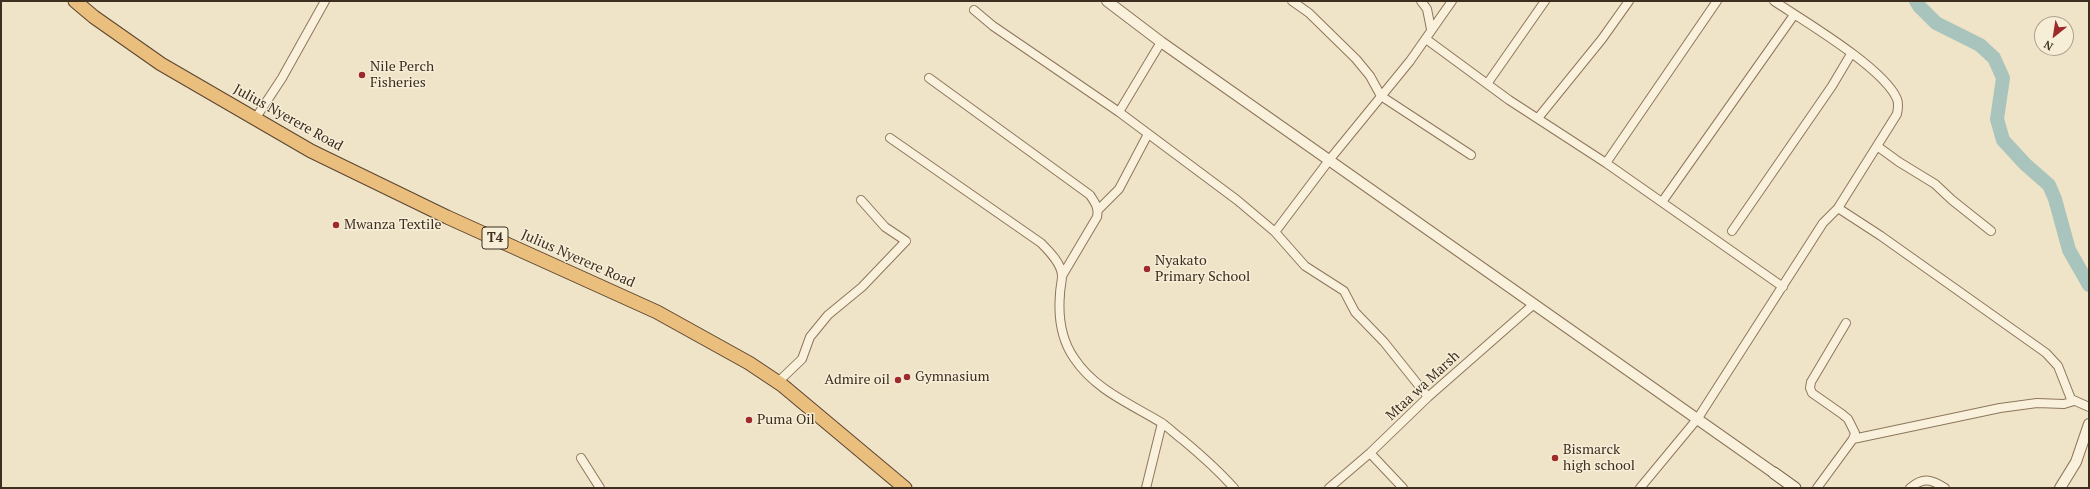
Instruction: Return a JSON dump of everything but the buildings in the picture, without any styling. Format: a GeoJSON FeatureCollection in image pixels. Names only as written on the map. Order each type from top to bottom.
{"type":"FeatureCollection","features":[{"type":"Feature","properties":{"kind":"highway","name":"Julius Nyerere Road"},"geometry":{"type":"LineString","coordinates":[[75,1],[94,17],[161,64],[311,151],[447,217],[657,312],[702,335],[778,382],[841,432],[905,488]]}},
{"type":"Feature","properties":{"kind":"main road"},"geometry":{"type":"LineString","coordinates":[[1774,473],[1795,488]]}},
{"type":"Feature","properties":{"kind":"street"},"geometry":{"type":"LineString","coordinates":[[254,119],[282,78],[325,1]]}},
{"type":"Feature","properties":{"kind":"street"},"geometry":{"type":"LineString","coordinates":[[1107,1],[1161,42],[1330,159],[1774,473]]}},
{"type":"Feature","properties":{"kind":"street"},"geometry":{"type":"LineString","coordinates":[[1292,1],[1309,13],[1356,59],[1370,76],[1381,96],[1472,155]]}},
{"type":"Feature","properties":{"kind":"street"},"geometry":{"type":"LineString","coordinates":[[1421,1],[1427,9],[1431,29]]}},
{"type":"Feature","properties":{"kind":"street"},"geometry":{"type":"LineString","coordinates":[[1275,232],[1330,159],[1426,40],[1431,29],[1452,1]]}},
{"type":"Feature","properties":{"kind":"street"},"geometry":{"type":"LineString","coordinates":[[1487,84],[1544,1]]}},
{"type":"Feature","properties":{"kind":"street"},"geometry":{"type":"LineString","coordinates":[[1538,118],[1602,39],[1629,1]]}},
{"type":"Feature","properties":{"kind":"street"},"geometry":{"type":"LineString","coordinates":[[1606,163],[1717,1]]}},
{"type":"Feature","properties":{"kind":"street"},"geometry":{"type":"LineString","coordinates":[[1640,488],[1698,418],[1823,223],[1838,208],[1897,114],[1899,107],[1897,99],[1879,75],[1774,1]]}},
{"type":"Feature","properties":{"kind":"street"},"geometry":{"type":"LineString","coordinates":[[974,10],[993,26],[1119,112],[1237,200],[1275,232],[1305,266],[1344,291],[1355,312],[1384,342],[1428,397]]}},
{"type":"Feature","properties":{"kind":"street"},"geometry":{"type":"LineString","coordinates":[[1662,202],[1794,15]]}},
{"type":"Feature","properties":{"kind":"street"},"geometry":{"type":"LineString","coordinates":[[1426,40],[1487,84],[1606,163],[1783,287]]}},
{"type":"Feature","properties":{"kind":"street"},"geometry":{"type":"LineString","coordinates":[[1119,112],[1161,42]]}},
{"type":"Feature","properties":{"kind":"street"},"geometry":{"type":"LineString","coordinates":[[1732,231],[1832,86],[1850,54]]}},
{"type":"Feature","properties":{"kind":"street"},"geometry":{"type":"LineString","coordinates":[[929,78],[1090,196],[1095,202],[1098,210],[1097,217],[1062,276],[1058,316],[1063,337],[1074,358],[1088,375],[1108,392],[1162,423],[1205,458],[1234,488]]}},
{"type":"Feature","properties":{"kind":"street"},"geometry":{"type":"LineString","coordinates":[[1098,210],[1119,189],[1148,134]]}},
{"type":"Feature","properties":{"kind":"street"},"geometry":{"type":"LineString","coordinates":[[890,138],[1041,243],[1057,262],[1062,276]]}},
{"type":"Feature","properties":{"kind":"street"},"geometry":{"type":"LineString","coordinates":[[1877,146],[1935,184],[1952,200],[1991,231]]}},
{"type":"Feature","properties":{"kind":"street"},"geometry":{"type":"LineString","coordinates":[[778,382],[802,359],[810,337],[828,315],[862,287],[906,241],[885,227],[861,200]]}},
{"type":"Feature","properties":{"kind":"street"},"geometry":{"type":"LineString","coordinates":[[1838,208],[1881,236],[2046,353],[2058,366],[2068,395],[2074,401],[2089,407]]}},
{"type":"Feature","properties":{"kind":"street","name":"Mtaa wa Marsh"},"geometry":{"type":"LineString","coordinates":[[1329,488],[1370,453],[1428,397],[1534,304]]}},
{"type":"Feature","properties":{"kind":"street"},"geometry":{"type":"LineString","coordinates":[[1817,488],[1853,439],[1855,433],[1848,419],[1812,394],[1810,388],[1811,382],[1846,323]]}},
{"type":"Feature","properties":{"kind":"street"},"geometry":{"type":"LineString","coordinates":[[1853,439],[2000,408],[2037,403],[2064,404],[2074,401]]}},
{"type":"Feature","properties":{"kind":"street"},"geometry":{"type":"LineString","coordinates":[[1146,488],[1162,423]]}},
{"type":"Feature","properties":{"kind":"street"},"geometry":{"type":"LineString","coordinates":[[2060,488],[2076,462],[2089,424]]}},
{"type":"Feature","properties":{"kind":"street"},"geometry":{"type":"LineString","coordinates":[[1370,453],[1403,488]]}},
{"type":"Feature","properties":{"kind":"street"},"geometry":{"type":"LineString","coordinates":[[581,458],[600,488]]}},
{"type":"Feature","properties":{"kind":"street"},"geometry":{"type":"LineString","coordinates":[[1910,488],[1917,482],[1925,479],[1934,480],[1945,488]]}},
{"type":"Feature","properties":{"kind":"waterway"},"geometry":{"type":"LineString","coordinates":[[1916,1],[1936,23],[1980,45],[1994,58],[2003,78],[1997,119],[2003,140],[2025,164],[2049,185],[2055,199],[2069,250],[2089,285]]}},
{"type":"Feature","properties":{"kind":"place","name":"Nile Perch Fisheries"},"geometry":{"type":"Point","coordinates":[362,75]}},
{"type":"Feature","properties":{"kind":"place","name":"Mwanza Textile"},"geometry":{"type":"Point","coordinates":[336,225]}},
{"type":"Feature","properties":{"kind":"place","name":"Nyakato Primary School"},"geometry":{"type":"Point","coordinates":[1147,269]}},
{"type":"Feature","properties":{"kind":"place","name":"Gymnasium"},"geometry":{"type":"Point","coordinates":[907,377]}},
{"type":"Feature","properties":{"kind":"place","name":"Admire oil"},"geometry":{"type":"Point","coordinates":[898,380]}},
{"type":"Feature","properties":{"kind":"place","name":"Puma Oil"},"geometry":{"type":"Point","coordinates":[749,420]}},
{"type":"Feature","properties":{"kind":"place","name":"Bismarck high school"},"geometry":{"type":"Point","coordinates":[1555,458]}}]}
